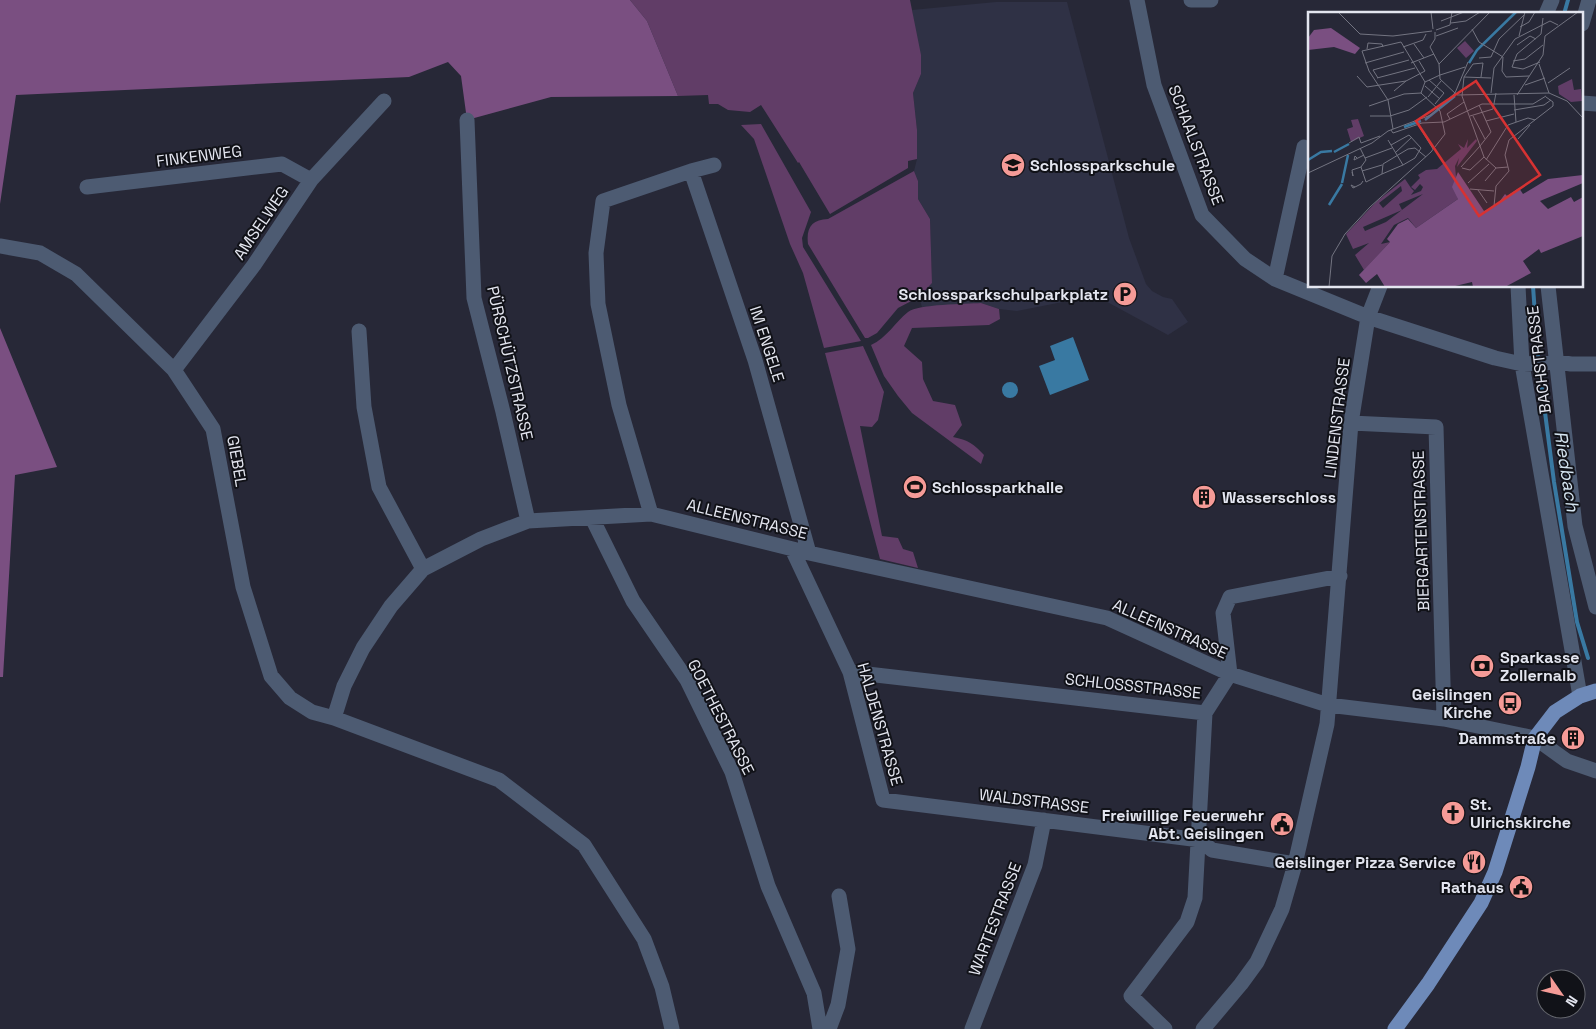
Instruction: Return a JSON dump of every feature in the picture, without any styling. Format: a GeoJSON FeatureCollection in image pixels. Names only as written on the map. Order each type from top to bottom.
{"type":"FeatureCollection","features":[{"type":"Feature","properties":{"kind":"main road"},"geometry":{"type":"LineString","coordinates":[[1395,1029],[1428,984],[1481,903],[1495,872],[1528,767],[1534,738],[1555,712],[1580,696],[1596,691]]}},
{"type":"Feature","properties":{"kind":"street","name":"SCHAALSTRASSE"},"geometry":{"type":"LineString","coordinates":[[1137,0],[1154,84],[1202,215],[1245,259],[1275,279],[1368,317],[1494,358],[1538,363],[1596,364]]}},
{"type":"Feature","properties":{"kind":"street"},"geometry":{"type":"LineString","coordinates":[[1191,0],[1211,0]]}},
{"type":"Feature","properties":{"kind":"street"},"geometry":{"type":"LineString","coordinates":[[1547,12],[1552,0]]}},
{"type":"Feature","properties":{"kind":"street"},"geometry":{"type":"LineString","coordinates":[[1584,17],[1589,0]]}},
{"type":"Feature","properties":{"kind":"street","name":"AMSELWEG"},"geometry":{"type":"LineString","coordinates":[[174,370],[254,265],[312,180],[384,101]]}},
{"type":"Feature","properties":{"kind":"street","name":"PÜRSCHÜTZSTRASSE"},"geometry":{"type":"LineString","coordinates":[[467,120],[474,298],[528,521]]}},
{"type":"Feature","properties":{"kind":"street"},"geometry":{"type":"LineString","coordinates":[[1275,279],[1304,147]]}},
{"type":"Feature","properties":{"kind":"street","name":"FINKENWEG"},"geometry":{"type":"LineString","coordinates":[[87,187],[282,164],[312,180]]}},
{"type":"Feature","properties":{"kind":"street"},"geometry":{"type":"LineString","coordinates":[[651,514],[619,405],[598,304],[596,253],[603,201],[714,165]]}},
{"type":"Feature","properties":{"kind":"street","name":"IM ENGELE"},"geometry":{"type":"LineString","coordinates":[[691,171],[755,360],[809,553]]}},
{"type":"Feature","properties":{"kind":"street","name":"GIEBEL"},"geometry":{"type":"LineString","coordinates":[[0,246],[40,253],[76,274],[174,370],[213,429],[243,587],[271,676],[290,698],[312,712],[334,718],[499,780],[584,845],[644,939],[662,987],[672,1029]]}},
{"type":"Feature","properties":{"kind":"street","name":"LINDENSTRASSE"},"geometry":{"type":"LineString","coordinates":[[1203,1029],[1257,962],[1282,909],[1295,864],[1328,724],[1351,422],[1368,317],[1379,288]]}},
{"type":"Feature","properties":{"kind":"street","name":"BACHSTRASSE"},"geometry":{"type":"LineString","coordinates":[[1519,288],[1596,607]]}},
{"type":"Feature","properties":{"kind":"street","name":"BACHSTRASSE"},"geometry":{"type":"LineString","coordinates":[[1548,288],[1538,363],[1580,696]]}},
{"type":"Feature","properties":{"kind":"street"},"geometry":{"type":"LineString","coordinates":[[359,331],[364,407],[379,487],[424,569]]}},
{"type":"Feature","properties":{"kind":"street","name":"BIERGARTENSTRASSE"},"geometry":{"type":"LineString","coordinates":[[1351,422],[1436,427],[1444,720]]}},
{"type":"Feature","properties":{"kind":"street","name":"ALLEENSTRASSE"},"geometry":{"type":"LineString","coordinates":[[334,718],[344,686],[363,648],[391,606],[424,569],[481,539],[528,521],[651,514],[809,553],[1107,618],[1230,674]]}},
{"type":"Feature","properties":{"kind":"street","name":"GOETHESTRASSE"},"geometry":{"type":"LineString","coordinates":[[592,518],[633,601],[686,680],[732,772],[768,886],[814,993],[820,1029]]}},
{"type":"Feature","properties":{"kind":"street","name":"HALDENSTRASSE"},"geometry":{"type":"LineString","coordinates":[[792,549],[850,672],[883,800]]}},
{"type":"Feature","properties":{"kind":"street"},"geometry":{"type":"LineString","coordinates":[[1340,576],[1230,597],[1223,613],[1230,674],[1328,705],[1444,720],[1534,738],[1567,761],[1596,772]]}},
{"type":"Feature","properties":{"kind":"street","name":"SCHLOSSSTRASSE"},"geometry":{"type":"LineString","coordinates":[[850,672],[1205,713],[1230,674]]}},
{"type":"Feature","properties":{"kind":"street"},"geometry":{"type":"LineString","coordinates":[[1165,1029],[1131,996],[1187,922],[1195,898],[1200,840],[1205,713]]}},
{"type":"Feature","properties":{"kind":"street","name":"WALDSTRASSE"},"geometry":{"type":"LineString","coordinates":[[883,800],[1200,840],[1212,850],[1295,864]]}},
{"type":"Feature","properties":{"kind":"street","name":"WARTESTRASSE"},"geometry":{"type":"LineString","coordinates":[[972,1029],[1035,865],[1044,820]]}},
{"type":"Feature","properties":{"kind":"street"},"geometry":{"type":"LineString","coordinates":[[829,1029],[838,1005],[848,949],[839,896]]}},
{"type":"Feature","properties":{"kind":"shaded area"},"geometry":{"type":"Polygon","coordinates":[[[0,0],[630,0],[647,21],[678,96],[551,97],[467,120],[461,76],[448,62],[409,77],[16,95],[0,204],[0,0]]]}},
{"type":"Feature","properties":{"kind":"shaded area"},"geometry":{"type":"Polygon","coordinates":[[[630,0],[910,0],[921,55],[921,74],[913,93],[917,130],[917,159],[908,161],[908,168],[830,214],[799,162],[761,105],[750,112],[728,110],[718,104],[709,104],[708,95],[678,96],[647,21],[630,0]]]}},
{"type":"Feature","properties":{"kind":"shaded area","name":"Schlossparkschule"},"geometry":{"type":"Polygon","coordinates":[[[996,2],[1067,2],[1129,238],[1146,284],[1152,291],[1172,299],[1188,322],[1168,335],[1087,291],[1083,298],[1017,311],[999,309],[981,303],[922,307],[919,297],[932,283],[930,219],[918,199],[918,181],[914,171],[917,159],[917,130],[913,93],[921,74],[912,10],[996,2]]]}},
{"type":"Feature","properties":{"kind":"shaded area"},"geometry":{"type":"Polygon","coordinates":[[[761,124],[811,212],[802,238],[803,247],[861,341],[824,348],[803,273],[790,244],[754,139],[741,125],[761,124]]]}},
{"type":"Feature","properties":{"kind":"shaded area"},"geometry":{"type":"Polygon","coordinates":[[[914,171],[918,181],[918,199],[930,219],[932,283],[919,297],[898,308],[877,333],[865,338],[808,244],[809,229],[814,223],[828,219],[914,171]]]}},
{"type":"Feature","properties":{"kind":"shaded area"},"geometry":{"type":"Polygon","coordinates":[[[981,303],[999,309],[1000,319],[989,325],[912,328],[904,346],[922,362],[923,379],[933,401],[955,405],[962,425],[953,437],[974,445],[984,455],[981,464],[912,413],[884,376],[871,345],[882,338],[903,316],[914,309],[981,303]]]}},
{"type":"Feature","properties":{"kind":"shaded area"},"geometry":{"type":"Polygon","coordinates":[[[0,328],[57,467],[15,475],[3,677],[0,677],[0,328]]]}},
{"type":"Feature","properties":{"kind":"shaded area"},"geometry":{"type":"Polygon","coordinates":[[[863,346],[884,392],[878,420],[872,427],[860,426],[882,536],[898,538],[903,549],[913,552],[918,568],[880,559],[825,353],[863,346]]]}},
{"type":"Feature","properties":{"kind":"water"},"geometry":{"type":"Polygon","coordinates":[[[1073,337],[1089,380],[1050,395],[1039,366],[1055,360],[1050,346],[1073,337]]]}},
{"type":"Feature","properties":{"kind":"water"},"geometry":{"type":"Polygon","coordinates":[[[1010,382],[1016,384],[1018,390],[1016,396],[1010,398],[1004,396],[1002,390],[1004,384],[1010,382]]]}},
{"type":"Feature","properties":{"kind":"waterway","name":"Riedbach"},"geometry":{"type":"LineString","coordinates":[[1565,12],[1568,0]]}},
{"type":"Feature","properties":{"kind":"waterway","name":"Riedbach"},"geometry":{"type":"LineString","coordinates":[[1533,288],[1538,359]]}},
{"type":"Feature","properties":{"kind":"waterway","name":"Riedbach"},"geometry":{"type":"LineString","coordinates":[[1539,366],[1554,482],[1577,622],[1588,658]]}},
{"type":"Feature","properties":{"kind":"place","name":"Schlossparkschule"},"geometry":{"type":"Point","coordinates":[1013,165]}},
{"type":"Feature","properties":{"kind":"place","name":"Schlossparkschulparkplatz"},"geometry":{"type":"Point","coordinates":[1125,294]}},
{"type":"Feature","properties":{"kind":"place","name":"Schlossparkhalle"},"geometry":{"type":"Point","coordinates":[915,487]}},
{"type":"Feature","properties":{"kind":"place","name":"Wasserschloss"},"geometry":{"type":"Point","coordinates":[1204,497]}},
{"type":"Feature","properties":{"kind":"place","name":"Sparkasse Zollernalb"},"geometry":{"type":"Point","coordinates":[1482,666]}},
{"type":"Feature","properties":{"kind":"place","name":"Geislingen Kirche"},"geometry":{"type":"Point","coordinates":[1510,703]}},
{"type":"Feature","properties":{"kind":"place","name":"Dammstraße"},"geometry":{"type":"Point","coordinates":[1573,738]}},
{"type":"Feature","properties":{"kind":"place","name":"St. Ulrichskirche"},"geometry":{"type":"Point","coordinates":[1453,813]}},
{"type":"Feature","properties":{"kind":"place","name":"Freiwillige Feuerwehr Abt. Geislingen"},"geometry":{"type":"Point","coordinates":[1282,824]}},
{"type":"Feature","properties":{"kind":"place","name":"Geislinger Pizza Service"},"geometry":{"type":"Point","coordinates":[1474,862]}},
{"type":"Feature","properties":{"kind":"place","name":"Rathaus"},"geometry":{"type":"Point","coordinates":[1521,887]}}]}
